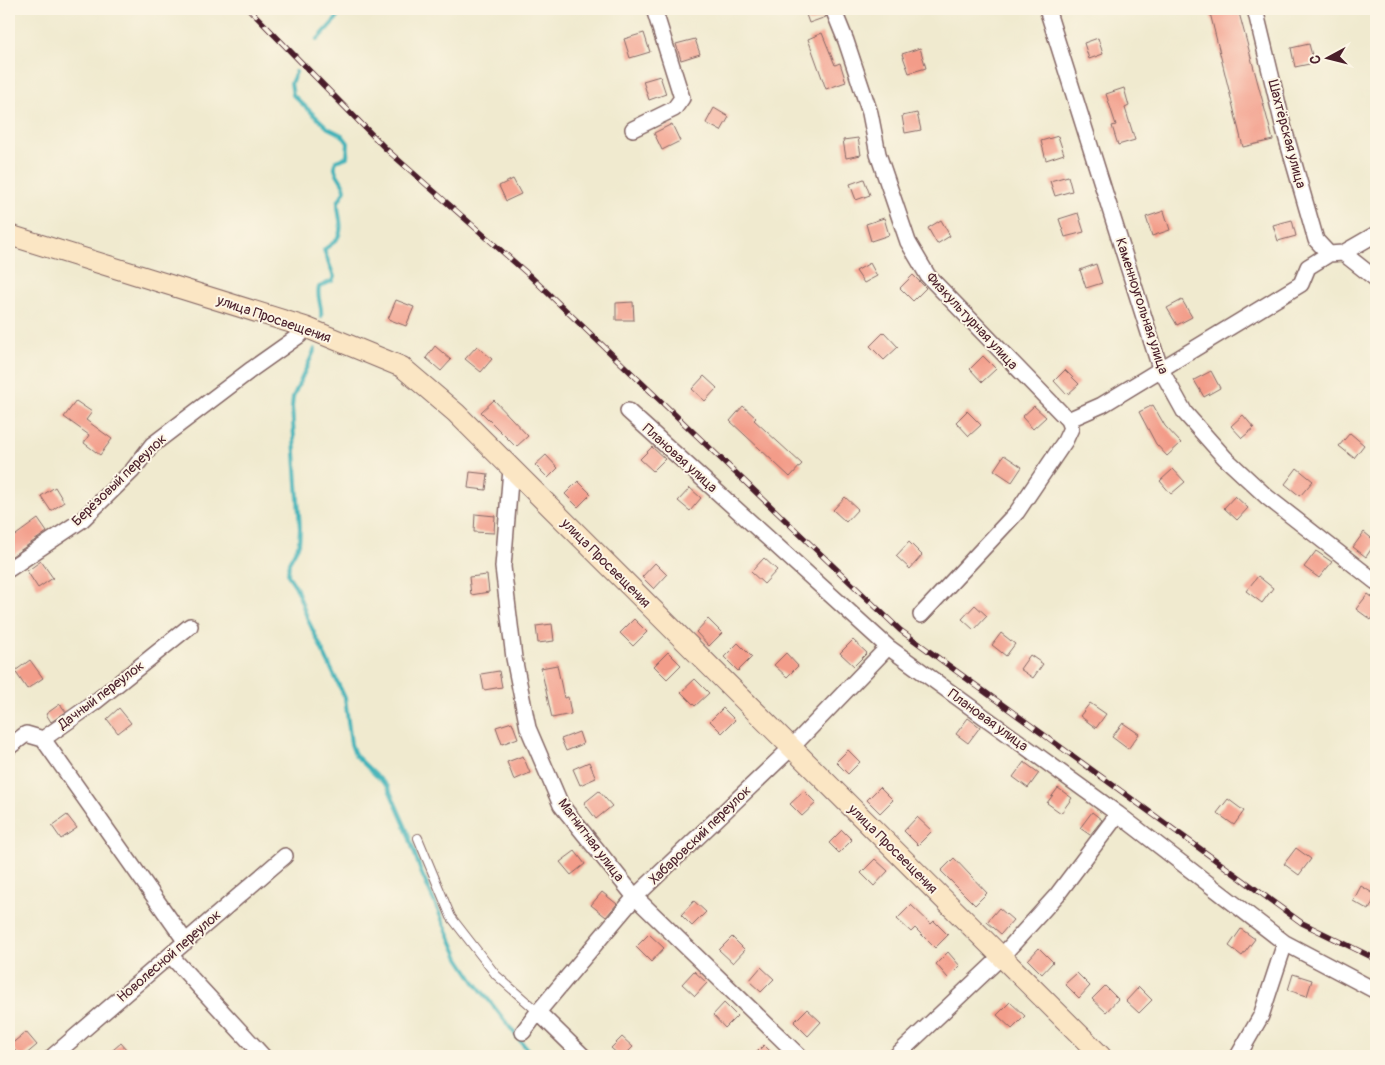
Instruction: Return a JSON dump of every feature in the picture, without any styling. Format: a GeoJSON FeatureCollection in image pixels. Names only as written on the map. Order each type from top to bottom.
{"type":"FeatureCollection","features":[{"type":"Feature","properties":{"kind":"street"},"geometry":{"type":"LineString","coordinates":[[633,129],[674,109],[682,98],[654,9]]}},
{"type":"Feature","properties":{"kind":"street","name":"Физкультурная улица"},"geometry":{"type":"LineString","coordinates":[[833,9],[864,95],[878,154],[908,242],[928,276],[1068,420]]}},
{"type":"Feature","properties":{"kind":"street","name":"Каменноугольная улица"},"geometry":{"type":"LineString","coordinates":[[1047,9],[1160,368],[1185,413],[1225,458],[1267,496],[1376,582]]}},
{"type":"Feature","properties":{"kind":"street","name":"Шахтёрская улица"},"geometry":{"type":"LineString","coordinates":[[1255,9],[1284,129],[1316,240],[1376,280]]}},
{"type":"Feature","properties":{"kind":"street","name":"улица Просвещения"},"geometry":{"type":"LineString","coordinates":[[9,234],[305,327],[402,367],[456,413],[510,469],[1101,1056]]}},
{"type":"Feature","properties":{"kind":"street"},"geometry":{"type":"LineString","coordinates":[[921,615],[1017,512],[1065,441],[1071,428],[1068,420],[1102,405],[1301,284],[1308,267],[1376,234]]}},
{"type":"Feature","properties":{"kind":"street","name":"Берёзовый переулок"},"geometry":{"type":"LineString","coordinates":[[9,569],[82,520],[132,471],[152,445],[300,335]]}},
{"type":"Feature","properties":{"kind":"street","name":"Плановая улица"},"geometry":{"type":"LineString","coordinates":[[628,411],[888,648],[1118,814],[1285,943],[1376,991]]}},
{"type":"Feature","properties":{"kind":"street","name":"Магнитная улица"},"geometry":{"type":"LineString","coordinates":[[510,469],[503,567],[514,658],[528,728],[561,805],[635,897],[799,1056]]}},
{"type":"Feature","properties":{"kind":"street","name":"Дачный переулок"},"geometry":{"type":"LineString","coordinates":[[43,739],[94,703],[190,626]]}},
{"type":"Feature","properties":{"kind":"street","name":"Хабаровский переулок"},"geometry":{"type":"LineString","coordinates":[[523,1032],[635,897],[791,748],[888,648]]}},
{"type":"Feature","properties":{"kind":"street"},"geometry":{"type":"LineString","coordinates":[[9,747],[26,734],[43,739],[186,942]]}},
{"type":"Feature","properties":{"kind":"street"},"geometry":{"type":"LineString","coordinates":[[896,1056],[1002,957],[1057,895],[1118,814]]}},
{"type":"Feature","properties":{"kind":"street","name":"Новолесной переулок"},"geometry":{"type":"LineString","coordinates":[[53,1056],[285,856]]}},
{"type":"Feature","properties":{"kind":"street"},"geometry":{"type":"LineString","coordinates":[[1238,1056],[1261,1016],[1285,943]]}},
{"type":"Feature","properties":{"kind":"street"},"geometry":{"type":"LineString","coordinates":[[170,955],[262,1056]]}},
{"type":"Feature","properties":{"kind":"street"},"geometry":{"type":"LineString","coordinates":[[538,1012],[583,1056]]}},
{"type":"Feature","properties":{"kind":"lane"},"geometry":{"type":"LineString","coordinates":[[418,838],[451,917],[496,975],[538,1012]]}},
{"type":"Feature","properties":{"kind":"building"},"geometry":{"type":"Polygon","coordinates":[[[804,9],[823,9],[826,17],[809,23],[804,9]]]}},
{"type":"Feature","properties":{"kind":"building"},"geometry":{"type":"Polygon","coordinates":[[[1209,9],[1238,9],[1273,140],[1243,147],[1209,9]]]}},
{"type":"Feature","properties":{"kind":"building"},"geometry":{"type":"Polygon","coordinates":[[[644,33],[650,52],[630,58],[624,39],[644,33]]]}},
{"type":"Feature","properties":{"kind":"building"},"geometry":{"type":"Polygon","coordinates":[[[822,33],[835,65],[840,63],[846,82],[826,89],[808,39],[822,33]]]}},
{"type":"Feature","properties":{"kind":"building"},"geometry":{"type":"Polygon","coordinates":[[[1098,38],[1103,54],[1089,59],[1084,43],[1098,38]]]}},
{"type":"Feature","properties":{"kind":"building"},"geometry":{"type":"Polygon","coordinates":[[[695,39],[700,54],[681,60],[676,44],[695,39]]]}},
{"type":"Feature","properties":{"kind":"building"},"geometry":{"type":"Polygon","coordinates":[[[1309,44],[1314,63],[1295,67],[1291,48],[1309,44]]]}},
{"type":"Feature","properties":{"kind":"building"},"geometry":{"type":"Polygon","coordinates":[[[920,48],[926,68],[909,73],[902,54],[920,48]]]}},
{"type":"Feature","properties":{"kind":"building"},"geometry":{"type":"Polygon","coordinates":[[[660,76],[666,94],[649,100],[643,81],[660,76]]]}},
{"type":"Feature","properties":{"kind":"building"},"geometry":{"type":"Polygon","coordinates":[[[1124,88],[1129,106],[1125,108],[1135,140],[1118,145],[1112,126],[1116,125],[1106,94],[1124,88]]]}},
{"type":"Feature","properties":{"kind":"building"},"geometry":{"type":"Polygon","coordinates":[[[714,108],[729,117],[721,131],[706,123],[714,108]]]}},
{"type":"Feature","properties":{"kind":"building"},"geometry":{"type":"Polygon","coordinates":[[[917,113],[921,130],[905,133],[902,116],[917,113]]]}},
{"type":"Feature","properties":{"kind":"building"},"geometry":{"type":"Polygon","coordinates":[[[672,124],[680,141],[662,150],[654,133],[672,124]]]}},
{"type":"Feature","properties":{"kind":"building"},"geometry":{"type":"Polygon","coordinates":[[[1058,136],[1064,154],[1046,160],[1041,141],[1058,136]]]}},
{"type":"Feature","properties":{"kind":"building"},"geometry":{"type":"Polygon","coordinates":[[[858,138],[861,155],[846,158],[843,140],[858,138]]]}},
{"type":"Feature","properties":{"kind":"building"},"geometry":{"type":"Polygon","coordinates":[[[1068,176],[1072,191],[1055,196],[1050,181],[1068,176]]]}},
{"type":"Feature","properties":{"kind":"building"},"geometry":{"type":"Polygon","coordinates":[[[513,179],[521,194],[506,201],[499,186],[513,179]]]}},
{"type":"Feature","properties":{"kind":"building"},"geometry":{"type":"Polygon","coordinates":[[[864,179],[870,195],[856,200],[850,184],[864,179]]]}},
{"type":"Feature","properties":{"kind":"building"},"geometry":{"type":"Polygon","coordinates":[[[1164,211],[1170,230],[1152,236],[1146,217],[1164,211]]]}},
{"type":"Feature","properties":{"kind":"building"},"geometry":{"type":"Polygon","coordinates":[[[1078,213],[1084,232],[1065,237],[1059,219],[1078,213]]]}},
{"type":"Feature","properties":{"kind":"building"},"geometry":{"type":"Polygon","coordinates":[[[884,218],[889,235],[871,241],[866,224],[884,218]]]}},
{"type":"Feature","properties":{"kind":"building"},"geometry":{"type":"Polygon","coordinates":[[[941,220],[950,236],[937,244],[928,228],[941,220]]]}},
{"type":"Feature","properties":{"kind":"building"},"geometry":{"type":"Polygon","coordinates":[[[1292,220],[1296,236],[1278,241],[1273,225],[1292,220]]]}},
{"type":"Feature","properties":{"kind":"building"},"geometry":{"type":"Polygon","coordinates":[[[870,263],[877,276],[864,283],[856,271],[870,263]]]}},
{"type":"Feature","properties":{"kind":"building"},"geometry":{"type":"Polygon","coordinates":[[[1096,264],[1102,283],[1086,288],[1080,270],[1096,264]]]}},
{"type":"Feature","properties":{"kind":"building"},"geometry":{"type":"Polygon","coordinates":[[[913,275],[926,288],[913,301],[900,288],[913,275]]]}},
{"type":"Feature","properties":{"kind":"building"},"geometry":{"type":"Polygon","coordinates":[[[396,300],[414,307],[406,326],[388,319],[396,300]]]}},
{"type":"Feature","properties":{"kind":"building"},"geometry":{"type":"Polygon","coordinates":[[[1182,300],[1192,317],[1177,325],[1167,308],[1182,300]]]}},
{"type":"Feature","properties":{"kind":"building"},"geometry":{"type":"Polygon","coordinates":[[[633,302],[634,320],[616,320],[616,303],[633,302]]]}},
{"type":"Feature","properties":{"kind":"building"},"geometry":{"type":"Polygon","coordinates":[[[884,332],[898,347],[884,360],[870,346],[884,332]]]}},
{"type":"Feature","properties":{"kind":"building"},"geometry":{"type":"Polygon","coordinates":[[[435,346],[451,360],[441,371],[426,358],[435,346]]]}},
{"type":"Feature","properties":{"kind":"building"},"geometry":{"type":"Polygon","coordinates":[[[477,346],[492,359],[481,372],[465,359],[477,346]]]}},
{"type":"Feature","properties":{"kind":"building"},"geometry":{"type":"Polygon","coordinates":[[[983,356],[996,369],[982,382],[970,369],[983,356]]]}},
{"type":"Feature","properties":{"kind":"building"},"geometry":{"type":"Polygon","coordinates":[[[1065,370],[1079,384],[1067,395],[1054,381],[1065,370]]]}},
{"type":"Feature","properties":{"kind":"building"},"geometry":{"type":"Polygon","coordinates":[[[1211,371],[1220,388],[1204,397],[1194,380],[1211,371]]]}},
{"type":"Feature","properties":{"kind":"building"},"geometry":{"type":"Polygon","coordinates":[[[704,376],[717,388],[705,401],[692,389],[704,376]]]}},
{"type":"Feature","properties":{"kind":"building"},"geometry":{"type":"Polygon","coordinates":[[[494,400],[528,436],[516,447],[481,412],[494,400]]]}},
{"type":"Feature","properties":{"kind":"building"},"geometry":{"type":"Polygon","coordinates":[[[76,401],[92,412],[86,420],[112,439],[100,455],[84,443],[89,435],[64,417],[76,401]]]}},
{"type":"Feature","properties":{"kind":"building"},"geometry":{"type":"Polygon","coordinates":[[[1153,405],[1165,426],[1181,443],[1167,456],[1156,444],[1139,412],[1153,405]]]}},
{"type":"Feature","properties":{"kind":"building"},"geometry":{"type":"Polygon","coordinates":[[[743,406],[756,418],[754,420],[802,464],[790,477],[730,421],[743,406]]]}},
{"type":"Feature","properties":{"kind":"building"},"geometry":{"type":"Polygon","coordinates":[[[1034,406],[1046,417],[1033,429],[1022,417],[1034,406]]]}},
{"type":"Feature","properties":{"kind":"building"},"geometry":{"type":"Polygon","coordinates":[[[967,411],[981,425],[969,436],[956,422],[967,411]]]}},
{"type":"Feature","properties":{"kind":"building"},"geometry":{"type":"Polygon","coordinates":[[[1243,415],[1254,428],[1242,438],[1231,426],[1243,415]]]}},
{"type":"Feature","properties":{"kind":"building"},"geometry":{"type":"Polygon","coordinates":[[[1350,433],[1364,445],[1354,458],[1339,446],[1350,433]]]}},
{"type":"Feature","properties":{"kind":"building"},"geometry":{"type":"Polygon","coordinates":[[[652,447],[665,459],[653,471],[640,459],[652,447]]]}},
{"type":"Feature","properties":{"kind":"building"},"geometry":{"type":"Polygon","coordinates":[[[546,455],[558,468],[548,478],[535,465],[546,455]]]}},
{"type":"Feature","properties":{"kind":"building"},"geometry":{"type":"Polygon","coordinates":[[[1004,455],[1022,467],[1012,482],[994,470],[1004,455]]]}},
{"type":"Feature","properties":{"kind":"building"},"geometry":{"type":"Polygon","coordinates":[[[1297,468],[1313,481],[1300,496],[1285,484],[1297,468]]]}},
{"type":"Feature","properties":{"kind":"building"},"geometry":{"type":"Polygon","coordinates":[[[1173,469],[1185,482],[1171,494],[1160,481],[1173,469]]]}},
{"type":"Feature","properties":{"kind":"building"},"geometry":{"type":"Polygon","coordinates":[[[470,472],[488,474],[486,490],[468,488],[470,472]]]}},
{"type":"Feature","properties":{"kind":"building"},"geometry":{"type":"Polygon","coordinates":[[[578,481],[591,494],[578,507],[565,494],[578,481]]]}},
{"type":"Feature","properties":{"kind":"building"},"geometry":{"type":"Polygon","coordinates":[[[55,487],[64,502],[51,511],[41,496],[55,487]]]}},
{"type":"Feature","properties":{"kind":"building"},"geometry":{"type":"Polygon","coordinates":[[[690,488],[701,498],[690,511],[678,501],[690,488]]]}},
{"type":"Feature","properties":{"kind":"building"},"geometry":{"type":"Polygon","coordinates":[[[1235,496],[1248,508],[1237,520],[1224,508],[1235,496]]]}},
{"type":"Feature","properties":{"kind":"building"},"geometry":{"type":"Polygon","coordinates":[[[845,497],[858,509],[846,522],[833,510],[845,497]]]}},
{"type":"Feature","properties":{"kind":"building"},"geometry":{"type":"Polygon","coordinates":[[[475,514],[495,516],[494,533],[474,532],[475,514]]]}},
{"type":"Feature","properties":{"kind":"building"},"geometry":{"type":"Polygon","coordinates":[[[38,519],[47,532],[9,558],[9,540],[38,519]]]}},
{"type":"Feature","properties":{"kind":"building"},"geometry":{"type":"Polygon","coordinates":[[[1364,532],[1376,542],[1366,557],[1353,547],[1364,532]]]}},
{"type":"Feature","properties":{"kind":"building"},"geometry":{"type":"Polygon","coordinates":[[[909,542],[922,555],[910,569],[896,556],[909,542]]]}},
{"type":"Feature","properties":{"kind":"building"},"geometry":{"type":"Polygon","coordinates":[[[1316,551],[1332,562],[1319,578],[1304,567],[1316,551]]]}},
{"type":"Feature","properties":{"kind":"building"},"geometry":{"type":"Polygon","coordinates":[[[764,558],[777,570],[764,584],[751,572],[764,558]]]}},
{"type":"Feature","properties":{"kind":"building"},"geometry":{"type":"Polygon","coordinates":[[[41,561],[53,578],[38,588],[27,571],[41,561]]]}},
{"type":"Feature","properties":{"kind":"building"},"geometry":{"type":"Polygon","coordinates":[[[655,563],[667,575],[654,589],[642,577],[655,563]]]}},
{"type":"Feature","properties":{"kind":"building"},"geometry":{"type":"Polygon","coordinates":[[[487,575],[489,592],[471,595],[469,577],[487,575]]]}},
{"type":"Feature","properties":{"kind":"building"},"geometry":{"type":"Polygon","coordinates":[[[1258,576],[1273,588],[1262,603],[1246,591],[1258,576]]]}},
{"type":"Feature","properties":{"kind":"building"},"geometry":{"type":"Polygon","coordinates":[[[1368,594],[1376,600],[1376,613],[1371,620],[1356,609],[1368,594]]]}},
{"type":"Feature","properties":{"kind":"building"},"geometry":{"type":"Polygon","coordinates":[[[975,605],[987,616],[974,630],[962,619],[975,605]]]}},
{"type":"Feature","properties":{"kind":"building"},"geometry":{"type":"Polygon","coordinates":[[[634,619],[647,632],[633,646],[620,633],[634,619]]]}},
{"type":"Feature","properties":{"kind":"building"},"geometry":{"type":"Polygon","coordinates":[[[708,619],[722,633],[709,646],[696,632],[708,619]]]}},
{"type":"Feature","properties":{"kind":"building"},"geometry":{"type":"Polygon","coordinates":[[[552,624],[554,641],[538,643],[536,626],[552,624]]]}},
{"type":"Feature","properties":{"kind":"building"},"geometry":{"type":"Polygon","coordinates":[[[1001,633],[1015,644],[1006,656],[992,645],[1001,633]]]}},
{"type":"Feature","properties":{"kind":"building"},"geometry":{"type":"Polygon","coordinates":[[[853,640],[867,653],[854,666],[840,653],[853,640]]]}},
{"type":"Feature","properties":{"kind":"building"},"geometry":{"type":"Polygon","coordinates":[[[738,643],[752,657],[738,671],[724,657],[738,643]]]}},
{"type":"Feature","properties":{"kind":"building"},"geometry":{"type":"Polygon","coordinates":[[[668,652],[681,665],[667,679],[654,666],[668,652]]]}},
{"type":"Feature","properties":{"kind":"building"},"geometry":{"type":"Polygon","coordinates":[[[786,653],[798,666],[787,677],[774,665],[786,653]]]}},
{"type":"Feature","properties":{"kind":"building"},"geometry":{"type":"Polygon","coordinates":[[[1030,655],[1043,664],[1033,678],[1020,669],[1030,655]]]}},
{"type":"Feature","properties":{"kind":"building"},"geometry":{"type":"Polygon","coordinates":[[[30,660],[43,678],[27,689],[15,671],[30,660]]]}},
{"type":"Feature","properties":{"kind":"building"},"geometry":{"type":"Polygon","coordinates":[[[557,665],[564,698],[568,697],[571,714],[552,718],[541,668],[557,665]]]}},
{"type":"Feature","properties":{"kind":"building"},"geometry":{"type":"Polygon","coordinates":[[[499,671],[502,687],[484,690],[481,674],[499,671]]]}},
{"type":"Feature","properties":{"kind":"building"},"geometry":{"type":"Polygon","coordinates":[[[695,679],[709,693],[695,706],[681,692],[695,679]]]}},
{"type":"Feature","properties":{"kind":"building"},"geometry":{"type":"Polygon","coordinates":[[[1090,703],[1106,714],[1096,728],[1080,716],[1090,703]]]}},
{"type":"Feature","properties":{"kind":"building"},"geometry":{"type":"Polygon","coordinates":[[[60,704],[66,712],[51,722],[46,714],[60,704]]]}},
{"type":"Feature","properties":{"kind":"building"},"geometry":{"type":"Polygon","coordinates":[[[119,708],[131,723],[118,733],[107,719],[119,708]]]}},
{"type":"Feature","properties":{"kind":"building"},"geometry":{"type":"Polygon","coordinates":[[[723,708],[735,720],[722,733],[710,721],[723,708]]]}},
{"type":"Feature","properties":{"kind":"building"},"geometry":{"type":"Polygon","coordinates":[[[968,718],[980,727],[968,743],[956,734],[968,718]]]}},
{"type":"Feature","properties":{"kind":"building"},"geometry":{"type":"Polygon","coordinates":[[[512,722],[518,738],[502,744],[496,727],[512,722]]]}},
{"type":"Feature","properties":{"kind":"building"},"geometry":{"type":"Polygon","coordinates":[[[1123,723],[1139,734],[1128,749],[1112,737],[1123,723]]]}},
{"type":"Feature","properties":{"kind":"building"},"geometry":{"type":"Polygon","coordinates":[[[579,732],[583,744],[566,751],[561,739],[579,732]]]}},
{"type":"Feature","properties":{"kind":"building"},"geometry":{"type":"Polygon","coordinates":[[[848,750],[860,762],[848,774],[836,762],[848,750]]]}},
{"type":"Feature","properties":{"kind":"building"},"geometry":{"type":"Polygon","coordinates":[[[523,756],[530,773],[514,780],[507,762],[523,756]]]}},
{"type":"Feature","properties":{"kind":"building"},"geometry":{"type":"Polygon","coordinates":[[[589,762],[596,778],[580,785],[573,769],[589,762]]]}},
{"type":"Feature","properties":{"kind":"building"},"geometry":{"type":"Polygon","coordinates":[[[1024,762],[1039,773],[1028,788],[1013,777],[1024,762]]]}},
{"type":"Feature","properties":{"kind":"building"},"geometry":{"type":"Polygon","coordinates":[[[880,787],[893,800],[880,813],[867,800],[880,787]]]}},
{"type":"Feature","properties":{"kind":"building"},"geometry":{"type":"Polygon","coordinates":[[[1058,788],[1072,798],[1061,813],[1047,803],[1058,788]]]}},
{"type":"Feature","properties":{"kind":"building"},"geometry":{"type":"Polygon","coordinates":[[[599,791],[612,806],[596,819],[584,803],[599,791]]]}},
{"type":"Feature","properties":{"kind":"building"},"geometry":{"type":"Polygon","coordinates":[[[804,791],[816,803],[802,816],[790,804],[804,791]]]}},
{"type":"Feature","properties":{"kind":"building"},"geometry":{"type":"Polygon","coordinates":[[[1228,799],[1244,811],[1234,825],[1217,813],[1228,799]]]}},
{"type":"Feature","properties":{"kind":"building"},"geometry":{"type":"Polygon","coordinates":[[[1092,812],[1102,820],[1090,835],[1080,828],[1092,812]]]}},
{"type":"Feature","properties":{"kind":"building"},"geometry":{"type":"Polygon","coordinates":[[[67,815],[77,828],[61,839],[52,826],[67,815]]]}},
{"type":"Feature","properties":{"kind":"building"},"geometry":{"type":"Polygon","coordinates":[[[917,817],[932,831],[918,845],[904,831],[917,817]]]}},
{"type":"Feature","properties":{"kind":"building"},"geometry":{"type":"Polygon","coordinates":[[[842,830],[852,840],[839,853],[829,843],[842,830]]]}},
{"type":"Feature","properties":{"kind":"building"},"geometry":{"type":"Polygon","coordinates":[[[1296,848],[1311,859],[1299,875],[1284,864],[1296,848]]]}},
{"type":"Feature","properties":{"kind":"building"},"geometry":{"type":"Polygon","coordinates":[[[575,851],[585,864],[571,875],[560,862],[575,851]]]}},
{"type":"Feature","properties":{"kind":"building"},"geometry":{"type":"Polygon","coordinates":[[[954,858],[987,893],[975,905],[941,871],[954,858]]]}},
{"type":"Feature","properties":{"kind":"building"},"geometry":{"type":"Polygon","coordinates":[[[875,859],[888,871],[874,886],[861,873],[875,859]]]}},
{"type":"Feature","properties":{"kind":"building"},"geometry":{"type":"Polygon","coordinates":[[[1361,886],[1376,895],[1369,910],[1353,901],[1361,886]]]}},
{"type":"Feature","properties":{"kind":"building"},"geometry":{"type":"Polygon","coordinates":[[[602,892],[617,904],[606,917],[591,905],[602,892]]]}},
{"type":"Feature","properties":{"kind":"building"},"geometry":{"type":"Polygon","coordinates":[[[694,901],[706,912],[692,926],[681,915],[694,901]]]}},
{"type":"Feature","properties":{"kind":"building"},"geometry":{"type":"Polygon","coordinates":[[[911,905],[931,924],[934,921],[948,935],[935,948],[915,928],[911,932],[897,919],[911,905]]]}},
{"type":"Feature","properties":{"kind":"building"},"geometry":{"type":"Polygon","coordinates":[[[999,908],[1013,920],[1001,934],[987,922],[999,908]]]}},
{"type":"Feature","properties":{"kind":"building"},"geometry":{"type":"Polygon","coordinates":[[[1241,929],[1255,939],[1242,956],[1229,946],[1241,929]]]}},
{"type":"Feature","properties":{"kind":"building"},"geometry":{"type":"Polygon","coordinates":[[[649,934],[664,948],[651,962],[636,947],[649,934]]]}},
{"type":"Feature","properties":{"kind":"building"},"geometry":{"type":"Polygon","coordinates":[[[732,937],[745,950],[733,963],[719,950],[732,937]]]}},
{"type":"Feature","properties":{"kind":"building"},"geometry":{"type":"Polygon","coordinates":[[[1039,948],[1053,962],[1042,974],[1028,960],[1039,948]]]}},
{"type":"Feature","properties":{"kind":"building"},"geometry":{"type":"Polygon","coordinates":[[[948,952],[960,966],[948,978],[936,964],[948,952]]]}},
{"type":"Feature","properties":{"kind":"building"},"geometry":{"type":"Polygon","coordinates":[[[761,967],[774,979],[761,992],[749,981],[761,967]]]}},
{"type":"Feature","properties":{"kind":"building"},"geometry":{"type":"Polygon","coordinates":[[[694,971],[707,983],[695,996],[682,984],[694,971]]]}},
{"type":"Feature","properties":{"kind":"building"},"geometry":{"type":"Polygon","coordinates":[[[1077,973],[1090,986],[1079,998],[1065,984],[1077,973]]]}},
{"type":"Feature","properties":{"kind":"building"},"geometry":{"type":"Polygon","coordinates":[[[1293,974],[1312,980],[1307,996],[1288,990],[1293,974]]]}},
{"type":"Feature","properties":{"kind":"building"},"geometry":{"type":"Polygon","coordinates":[[[1105,986],[1118,999],[1106,1012],[1092,999],[1105,986]]]}},
{"type":"Feature","properties":{"kind":"building"},"geometry":{"type":"Polygon","coordinates":[[[1139,987],[1152,1000],[1139,1013],[1126,1001],[1139,987]]]}},
{"type":"Feature","properties":{"kind":"building"},"geometry":{"type":"Polygon","coordinates":[[[1010,1002],[1025,1016],[1012,1029],[997,1015],[1010,1002]]]}},
{"type":"Feature","properties":{"kind":"building"},"geometry":{"type":"Polygon","coordinates":[[[724,1003],[737,1016],[725,1028],[713,1015],[724,1003]]]}},
{"type":"Feature","properties":{"kind":"building"},"geometry":{"type":"Polygon","coordinates":[[[807,1009],[821,1022],[808,1036],[794,1022],[807,1009]]]}},
{"type":"Feature","properties":{"kind":"building"},"geometry":{"type":"Polygon","coordinates":[[[26,1032],[37,1045],[24,1056],[20,1056],[10,1045],[26,1032]]]}},
{"type":"Feature","properties":{"kind":"building"},"geometry":{"type":"Polygon","coordinates":[[[622,1037],[633,1047],[624,1056],[620,1056],[611,1048],[622,1037]]]}},
{"type":"Feature","properties":{"kind":"building"},"geometry":{"type":"Polygon","coordinates":[[[121,1043],[132,1056],[106,1056],[121,1043]]]}},
{"type":"Feature","properties":{"kind":"building"},"geometry":{"type":"Polygon","coordinates":[[[764,1045],[775,1056],[753,1056],[764,1045]]]}},
{"type":"Feature","properties":{"kind":"waterway"},"geometry":{"type":"LineString","coordinates":[[317,40],[337,18],[337,9]]}},
{"type":"Feature","properties":{"kind":"waterway"},"geometry":{"type":"LineString","coordinates":[[296,72],[291,83],[293,95],[328,128],[342,135],[348,143],[347,157],[336,161],[335,165],[336,172],[345,190],[338,202],[341,225],[339,234],[336,241],[324,250],[334,277],[332,281],[319,287],[318,295],[321,317]]}},
{"type":"Feature","properties":{"kind":"waterway"},"geometry":{"type":"LineString","coordinates":[[315,349],[293,397],[292,407],[300,529],[299,544],[289,562],[288,575],[296,587],[308,620],[345,698],[351,744],[355,755],[388,787],[406,828],[421,872],[459,958],[474,981],[526,1048],[535,1056]]}},
{"type":"Feature","properties":{"kind":"railway"},"geometry":{"type":"LineString","coordinates":[[249,9],[386,149],[529,275],[900,630],[1302,923],[1376,959]]}}]}
